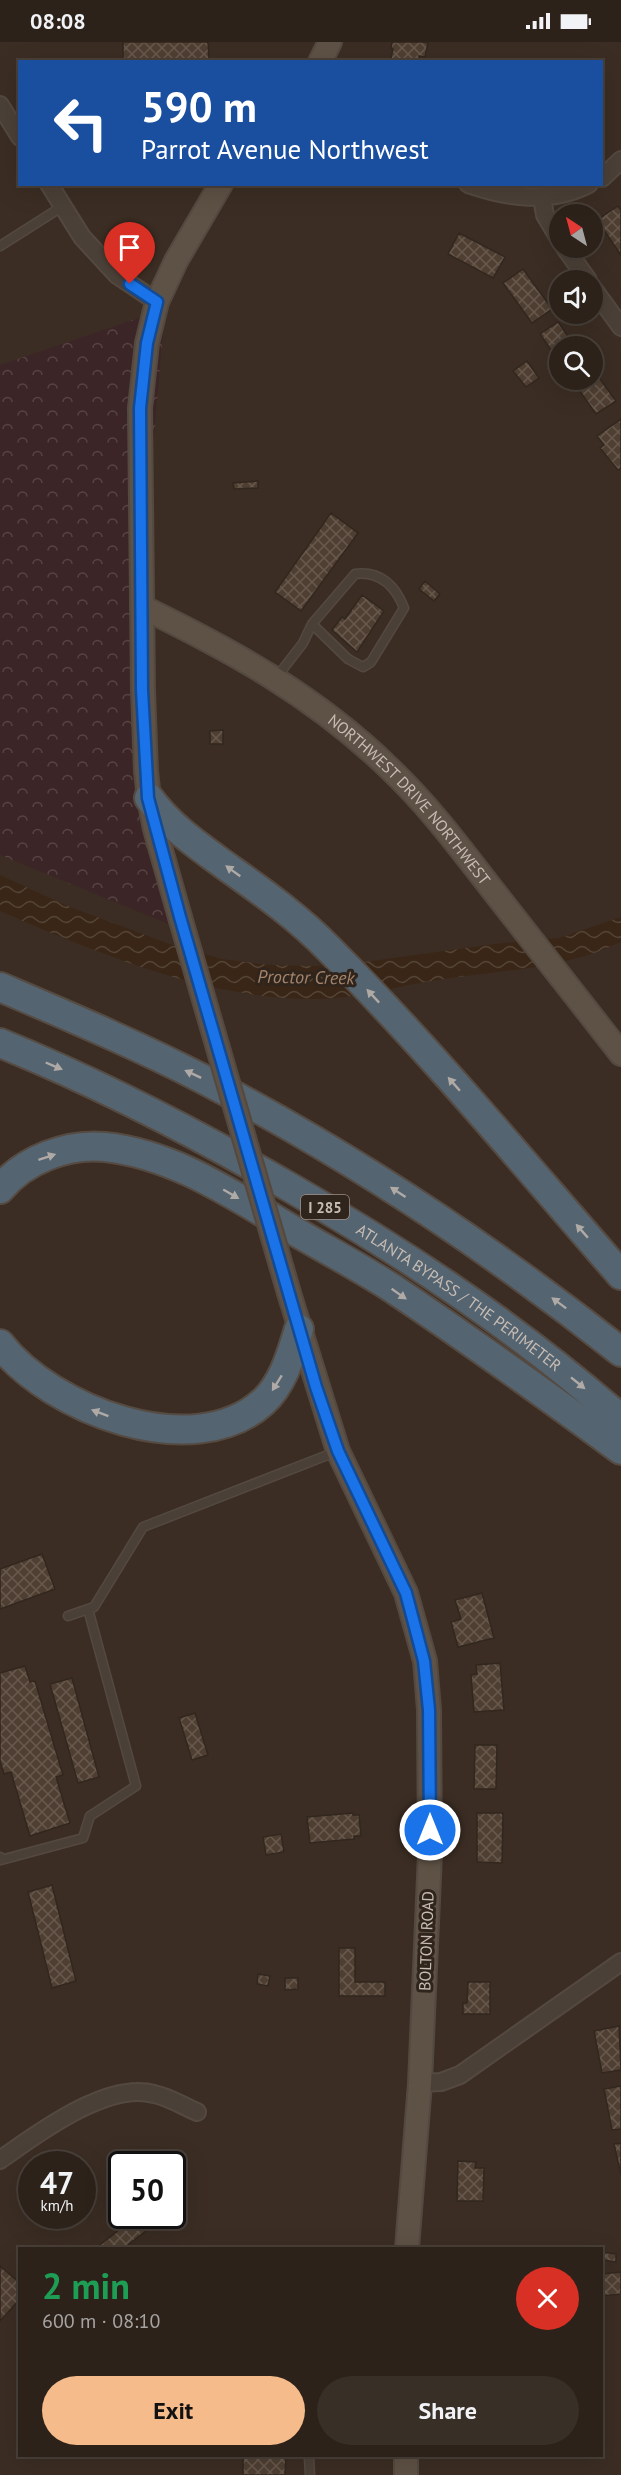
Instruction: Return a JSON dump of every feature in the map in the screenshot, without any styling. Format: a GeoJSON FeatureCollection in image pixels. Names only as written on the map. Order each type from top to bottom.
{"type":"FeatureCollection","features":[{"type":"Feature","properties":{"kind":"highway"},"geometry":{"type":"LineString","coordinates":[[148,798],[164,818],[184,837],[279,906],[328,948],[413,1039],[621,1275]]}},
{"type":"Feature","properties":{"kind":"highway"},"geometry":{"type":"LineString","coordinates":[[0,987],[201,1078],[347,1159],[494,1255],[621,1352]]}},
{"type":"Feature","properties":{"kind":"highway","name":"ATLANTA BYPASS / THE PERIMETER"},"geometry":{"type":"LineString","coordinates":[[0,1042],[106,1088],[219,1146],[326,1208],[469,1300],[543,1355],[621,1419]]}},
{"type":"Feature","properties":{"kind":"highway"},"geometry":{"type":"LineString","coordinates":[[0,1190],[17,1173],[39,1158],[71,1149],[103,1147],[132,1152],[166,1162],[210,1182],[390,1287],[621,1450]]}},
{"type":"Feature","properties":{"kind":"highway"},"geometry":{"type":"LineString","coordinates":[[0,1344],[24,1370],[46,1387],[78,1405],[108,1417],[140,1425],[196,1429],[233,1420],[264,1402],[284,1373],[300,1329]]}},
{"type":"Feature","properties":{"kind":"main road"},"geometry":{"type":"LineString","coordinates":[[321,60],[330,42]]}},
{"type":"Feature","properties":{"kind":"main road","name":"BOLTON ROAD"},"geometry":{"type":"LineString","coordinates":[[220,186],[176,261],[157,302],[147,343],[140,408],[142,690],[148,798],[180,917],[289,1293],[338,1451],[406,1593],[424,1661],[429,1710],[430,1854],[420,2083],[407,2247]]}},
{"type":"Feature","properties":{"kind":"main road","name":"NORTHWEST DRIVE NORTHWEST"},"geometry":{"type":"LineString","coordinates":[[142,608],[215,642],[276,678],[335,721],[388,767],[440,821],[621,1054]]}},
{"type":"Feature","properties":{"kind":"main road"},"geometry":{"type":"LineString","coordinates":[[406,2457],[406,2475]]}},
{"type":"Feature","properties":{"kind":"street"},"geometry":{"type":"LineString","coordinates":[[0,105],[18,134]]}},
{"type":"Feature","properties":{"kind":"street"},"geometry":{"type":"LineString","coordinates":[[603,177],[621,160]]}},
{"type":"Feature","properties":{"kind":"street"},"geometry":{"type":"LineString","coordinates":[[50,186],[82,237],[117,275],[157,302]]}},
{"type":"Feature","properties":{"kind":"street"},"geometry":{"type":"LineString","coordinates":[[476,186],[517,197],[543,198],[575,192],[586,186]]}},
{"type":"Feature","properties":{"kind":"street"},"geometry":{"type":"LineString","coordinates":[[543,198],[549,220]]}},
{"type":"Feature","properties":{"kind":"street"},"geometry":{"type":"LineString","coordinates":[[603,302],[621,327]]}},
{"type":"Feature","properties":{"kind":"street"},"geometry":{"type":"LineString","coordinates":[[420,2083],[441,2082],[460,2075],[621,1962]]}},
{"type":"Feature","properties":{"kind":"street"},"geometry":{"type":"LineString","coordinates":[[0,2160],[56,2121],[116,2094],[135,2091],[154,2094],[197,2112]]}},
{"type":"Feature","properties":{"kind":"lane"},"geometry":{"type":"LineString","coordinates":[[0,246],[63,207]]}},
{"type":"Feature","properties":{"kind":"lane"},"geometry":{"type":"LineString","coordinates":[[276,678],[303,643],[312,624],[355,574],[369,572],[388,584],[398,591],[404,608],[371,662],[363,667],[348,659],[312,624]]}},
{"type":"Feature","properties":{"kind":"lane"},"geometry":{"type":"LineString","coordinates":[[68,1616],[94,1607],[143,1527],[338,1451]]}},
{"type":"Feature","properties":{"kind":"lane"},"geometry":{"type":"LineString","coordinates":[[0,1857],[1,1860],[83,1838],[90,1816],[136,1786],[88,1609]]}},
{"type":"Feature","properties":{"kind":"lane"},"geometry":{"type":"LineString","coordinates":[[309,2458],[309,2475]]}},
{"type":"Feature","properties":{"kind":"green space"},"geometry":{"type":"Polygon","coordinates":[[[165,309],[142,577],[135,769],[195,935],[0,855],[0,365],[165,309]]]}},
{"type":"Feature","properties":{"kind":"water","name":"Proctor Creek"},"geometry":{"type":"Polygon","coordinates":[[[0,875],[65,905],[172,945],[222,959],[271,965],[314,966],[357,963],[494,944],[559,938],[621,917],[621,942],[589,955],[562,962],[427,982],[360,995],[326,999],[269,997],[190,982],[151,970],[112,957],[0,911],[0,875]]]}},
{"type":"Feature","properties":{"kind":"building"},"geometry":{"type":"Polygon","coordinates":[[[123,42],[208,42],[208,60],[123,60],[123,42]]]}},
{"type":"Feature","properties":{"kind":"building"},"geometry":{"type":"Polygon","coordinates":[[[392,42],[428,43],[425,57],[419,56],[420,60],[390,60],[393,49],[391,48],[392,42]]]}},
{"type":"Feature","properties":{"kind":"building"},"geometry":{"type":"Polygon","coordinates":[[[618,206],[621,210],[621,255],[603,229],[603,216],[618,206]]]}},
{"type":"Feature","properties":{"kind":"building"},"geometry":{"type":"Polygon","coordinates":[[[459,233],[505,257],[493,278],[448,254],[459,233]]]}},
{"type":"Feature","properties":{"kind":"building"},"geometry":{"type":"Polygon","coordinates":[[[523,269],[549,305],[549,311],[532,323],[503,283],[523,269]]]}},
{"type":"Feature","properties":{"kind":"building"},"geometry":{"type":"Polygon","coordinates":[[[555,324],[559,324],[568,336],[549,336],[549,347],[540,334],[555,324]]]}},
{"type":"Feature","properties":{"kind":"building"},"geometry":{"type":"Polygon","coordinates":[[[527,361],[539,378],[526,387],[513,371],[527,361]]]}},
{"type":"Feature","properties":{"kind":"building"},"geometry":{"type":"Polygon","coordinates":[[[603,383],[616,401],[596,414],[579,390],[603,390],[603,383]]]}},
{"type":"Feature","properties":{"kind":"building"},"geometry":{"type":"Polygon","coordinates":[[[621,419],[621,468],[618,470],[600,448],[604,445],[597,436],[621,419]]]}},
{"type":"Feature","properties":{"kind":"building"},"geometry":{"type":"Polygon","coordinates":[[[258,481],[258,488],[234,489],[233,483],[258,481]]]}},
{"type":"Feature","properties":{"kind":"building"},"geometry":{"type":"Polygon","coordinates":[[[331,513],[358,533],[301,611],[275,592],[331,513]]]}},
{"type":"Feature","properties":{"kind":"building"},"geometry":{"type":"Polygon","coordinates":[[[425,581],[440,594],[434,601],[419,589],[425,581]]]}},
{"type":"Feature","properties":{"kind":"building"},"geometry":{"type":"Polygon","coordinates":[[[362,595],[384,611],[357,652],[332,630],[342,617],[345,619],[362,595]]]}},
{"type":"Feature","properties":{"kind":"building"},"geometry":{"type":"Polygon","coordinates":[[[223,730],[223,744],[210,744],[210,731],[223,730]]]}},
{"type":"Feature","properties":{"kind":"building"},"geometry":{"type":"Polygon","coordinates":[[[42,1554],[55,1589],[0,1609],[0,1569],[42,1554]]]}},
{"type":"Feature","properties":{"kind":"building"},"geometry":{"type":"Polygon","coordinates":[[[482,1593],[494,1638],[458,1647],[451,1622],[461,1619],[455,1600],[482,1593]]]}},
{"type":"Feature","properties":{"kind":"building"},"geometry":{"type":"Polygon","coordinates":[[[500,1663],[504,1710],[474,1712],[471,1675],[477,1674],[476,1665],[500,1663]]]}},
{"type":"Feature","properties":{"kind":"building"},"geometry":{"type":"Polygon","coordinates":[[[25,1666],[30,1682],[35,1681],[63,1775],[56,1777],[70,1823],[30,1836],[11,1772],[4,1774],[0,1761],[0,1673],[25,1666]]]}},
{"type":"Feature","properties":{"kind":"building"},"geometry":{"type":"Polygon","coordinates":[[[72,1678],[99,1777],[78,1783],[50,1684],[72,1678]]]}},
{"type":"Feature","properties":{"kind":"building"},"geometry":{"type":"Polygon","coordinates":[[[195,1713],[208,1755],[192,1760],[179,1718],[195,1713]]]}},
{"type":"Feature","properties":{"kind":"building"},"geometry":{"type":"Polygon","coordinates":[[[475,1745],[497,1745],[496,1789],[474,1789],[475,1745]]]}},
{"type":"Feature","properties":{"kind":"building"},"geometry":{"type":"Polygon","coordinates":[[[353,1813],[353,1815],[359,1815],[361,1836],[354,1836],[354,1839],[310,1843],[307,1817],[353,1813]]]}},
{"type":"Feature","properties":{"kind":"building"},"geometry":{"type":"Polygon","coordinates":[[[477,1813],[503,1813],[502,1863],[477,1862],[477,1813]]]}},
{"type":"Feature","properties":{"kind":"building"},"geometry":{"type":"Polygon","coordinates":[[[281,1834],[284,1852],[266,1855],[263,1837],[281,1834]]]}},
{"type":"Feature","properties":{"kind":"building"},"geometry":{"type":"Polygon","coordinates":[[[52,1885],[76,1981],[52,1988],[28,1892],[52,1885]]]}},
{"type":"Feature","properties":{"kind":"building"},"geometry":{"type":"Polygon","coordinates":[[[339,1948],[355,1948],[355,1982],[385,1982],[385,1996],[339,1996],[339,1948]]]}},
{"type":"Feature","properties":{"kind":"building"},"geometry":{"type":"Polygon","coordinates":[[[258,1974],[270,1976],[268,1986],[257,1984],[258,1974]]]}},
{"type":"Feature","properties":{"kind":"building"},"geometry":{"type":"Polygon","coordinates":[[[285,1978],[298,1978],[298,1989],[285,1990],[285,1978]]]}},
{"type":"Feature","properties":{"kind":"building"},"geometry":{"type":"Polygon","coordinates":[[[468,1982],[490,1982],[490,2014],[463,2014],[463,2003],[467,2003],[468,1982]]]}},
{"type":"Feature","properties":{"kind":"building"},"geometry":{"type":"Polygon","coordinates":[[[619,2026],[621,2070],[602,2073],[594,2031],[619,2026]]]}},
{"type":"Feature","properties":{"kind":"building"},"geometry":{"type":"Polygon","coordinates":[[[621,2086],[621,2129],[612,2130],[604,2089],[621,2086]]]}},
{"type":"Feature","properties":{"kind":"building"},"geometry":{"type":"Polygon","coordinates":[[[621,2143],[621,2175],[614,2144],[621,2143]]]}},
{"type":"Feature","properties":{"kind":"building"},"geometry":{"type":"Polygon","coordinates":[[[458,2161],[476,2162],[475,2168],[484,2168],[483,2201],[457,2201],[458,2161]]]}},
{"type":"Feature","properties":{"kind":"building"},"geometry":{"type":"Polygon","coordinates":[[[120,2229],[148,2229],[125,2247],[97,2247],[120,2229]]]}},
{"type":"Feature","properties":{"kind":"building"},"geometry":{"type":"Polygon","coordinates":[[[603,2252],[616,2254],[616,2262],[603,2260],[603,2252]]]}},
{"type":"Feature","properties":{"kind":"building"},"geometry":{"type":"Polygon","coordinates":[[[0,2266],[18,2281],[18,2301],[0,2321],[0,2266]]]}},
{"type":"Feature","properties":{"kind":"building"},"geometry":{"type":"Polygon","coordinates":[[[621,2272],[621,2294],[603,2296],[603,2274],[621,2272]]]}},
{"type":"Feature","properties":{"kind":"building"},"geometry":{"type":"Polygon","coordinates":[[[243,2457],[286,2457],[285,2475],[243,2475],[243,2457]]]}},
{"type":"Feature","properties":{"kind":"route"},"geometry":{"type":"LineString","coordinates":[[130,284],[157,302],[147,343],[140,408],[142,690],[148,798],[180,917],[316,1387],[338,1451],[406,1593],[424,1661],[429,1710],[430,1830]]}}]}
